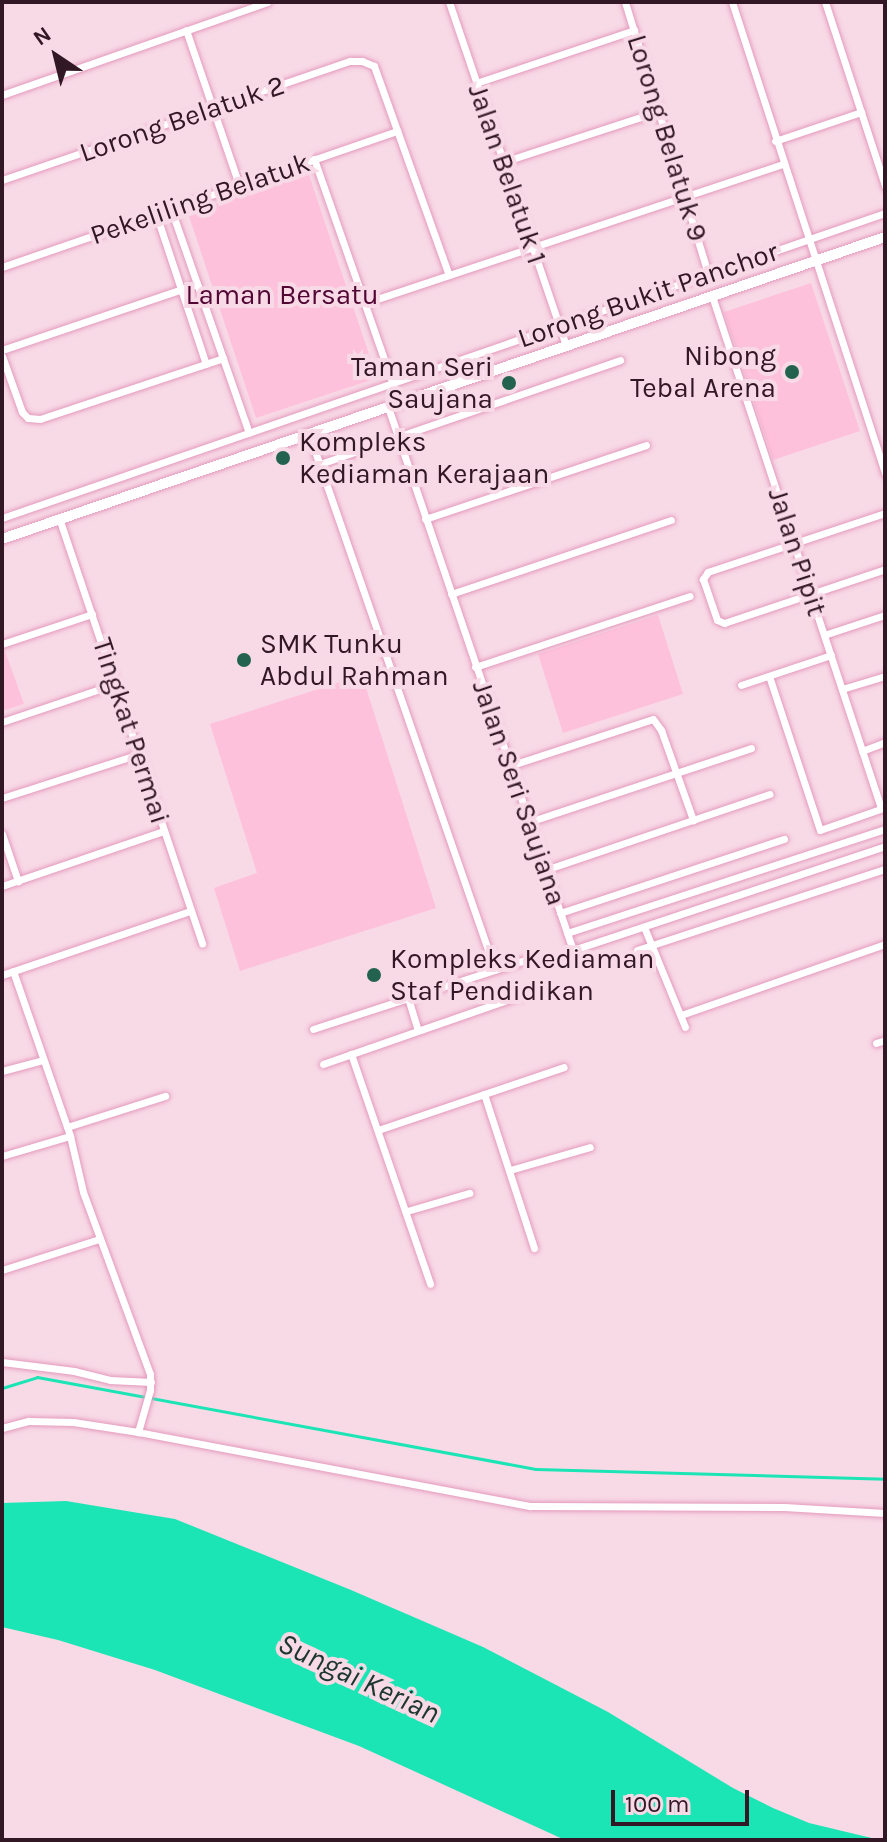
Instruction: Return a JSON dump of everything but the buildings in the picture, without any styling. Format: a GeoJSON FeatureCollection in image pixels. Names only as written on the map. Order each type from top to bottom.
{"type":"FeatureCollection","features":[{"type":"Feature","properties":{"kind":"main road"},"geometry":{"type":"LineString","coordinates":[[2,539],[885,237]]}},
{"type":"Feature","properties":{"kind":"street"},"geometry":{"type":"LineString","coordinates":[[2,95],[267,2]]}},
{"type":"Feature","properties":{"kind":"street","name":"Jalan Belatuk 1"},"geometry":{"type":"LineString","coordinates":[[449,2],[566,346]]}},
{"type":"Feature","properties":{"kind":"street","name":"Lorong Belatuk 9"},"geometry":{"type":"LineString","coordinates":[[625,2],[708,274]]}},
{"type":"Feature","properties":{"kind":"street"},"geometry":{"type":"LineString","coordinates":[[732,2],[806,240],[885,474]]}},
{"type":"Feature","properties":{"kind":"street"},"geometry":{"type":"LineString","coordinates":[[825,2],[885,186]]}},
{"type":"Feature","properties":{"kind":"street"},"geometry":{"type":"LineString","coordinates":[[186,30],[239,185]]}},
{"type":"Feature","properties":{"kind":"street"},"geometry":{"type":"LineString","coordinates":[[476,83],[634,30]]}},
{"type":"Feature","properties":{"kind":"street","name":"Lorong Belatuk 2"},"geometry":{"type":"LineString","coordinates":[[2,180],[350,61],[362,61],[374,66],[397,131]]}},
{"type":"Feature","properties":{"kind":"street"},"geometry":{"type":"LineString","coordinates":[[503,162],[659,111]]}},
{"type":"Feature","properties":{"kind":"street"},"geometry":{"type":"LineString","coordinates":[[775,141],[861,112]]}},
{"type":"Feature","properties":{"kind":"street"},"geometry":{"type":"LineString","coordinates":[[397,131],[449,275]]}},
{"type":"Feature","properties":{"kind":"street","name":"Pekeliling Belatuk"},"geometry":{"type":"LineString","coordinates":[[2,267],[397,131]]}},
{"type":"Feature","properties":{"kind":"street"},"geometry":{"type":"LineString","coordinates":[[314,159],[393,384]]}},
{"type":"Feature","properties":{"kind":"street"},"geometry":{"type":"LineString","coordinates":[[365,303],[782,164]]}},
{"type":"Feature","properties":{"kind":"street"},"geometry":{"type":"LineString","coordinates":[[171,209],[249,433]]}},
{"type":"Feature","properties":{"kind":"street","name":"Lorong Bukit Panchor"},"geometry":{"type":"LineString","coordinates":[[2,518],[885,213]]}},
{"type":"Feature","properties":{"kind":"street"},"geometry":{"type":"LineString","coordinates":[[156,214],[206,364]]}},
{"type":"Feature","properties":{"kind":"street"},"geometry":{"type":"LineString","coordinates":[[197,284],[2,353],[22,412],[28,418],[40,419],[223,358]]}},
{"type":"Feature","properties":{"kind":"street","name":"Jalan Pipit"},"geometry":{"type":"LineString","coordinates":[[712,296],[883,808]]}},
{"type":"Feature","properties":{"kind":"street"},"geometry":{"type":"LineString","coordinates":[[397,437],[620,360]]}},
{"type":"Feature","properties":{"kind":"street","name":"Jalan Seri Saujana"},"geometry":{"type":"LineString","coordinates":[[388,407],[573,950],[644,927]]}},
{"type":"Feature","properties":{"kind":"street"},"geometry":{"type":"LineString","coordinates":[[309,434],[495,970]]}},
{"type":"Feature","properties":{"kind":"street"},"geometry":{"type":"LineString","coordinates":[[425,519],[646,445]]}},
{"type":"Feature","properties":{"kind":"street"},"geometry":{"type":"LineString","coordinates":[[320,464],[357,451]]}},
{"type":"Feature","properties":{"kind":"street"},"geometry":{"type":"LineString","coordinates":[[885,513],[708,572],[703,579],[717,620],[724,623],[885,569]]}},
{"type":"Feature","properties":{"kind":"street","name":"Tingkat Permai"},"geometry":{"type":"LineString","coordinates":[[59,518],[202,944]]}},
{"type":"Feature","properties":{"kind":"street"},"geometry":{"type":"LineString","coordinates":[[451,594],[671,520]]}},
{"type":"Feature","properties":{"kind":"street"},"geometry":{"type":"LineString","coordinates":[[475,667],[690,596]]}},
{"type":"Feature","properties":{"kind":"street"},"geometry":{"type":"LineString","coordinates":[[2,644],[92,614]]}},
{"type":"Feature","properties":{"kind":"street"},"geometry":{"type":"LineString","coordinates":[[824,635],[885,615]]}},
{"type":"Feature","properties":{"kind":"street"},"geometry":{"type":"LineString","coordinates":[[741,685],[831,655]]}},
{"type":"Feature","properties":{"kind":"street"},"geometry":{"type":"LineString","coordinates":[[769,676],[820,830],[883,808]]}},
{"type":"Feature","properties":{"kind":"street"},"geometry":{"type":"LineString","coordinates":[[842,689],[885,676]]}},
{"type":"Feature","properties":{"kind":"street"},"geometry":{"type":"LineString","coordinates":[[2,722],[115,684]]}},
{"type":"Feature","properties":{"kind":"street"},"geometry":{"type":"LineString","coordinates":[[509,766],[653,719],[661,730],[693,820]]}},
{"type":"Feature","properties":{"kind":"street"},"geometry":{"type":"LineString","coordinates":[[862,751],[885,742]]}},
{"type":"Feature","properties":{"kind":"street"},"geometry":{"type":"LineString","coordinates":[[529,822],[751,748]]}},
{"type":"Feature","properties":{"kind":"street"},"geometry":{"type":"LineString","coordinates":[[2,798],[139,754]]}},
{"type":"Feature","properties":{"kind":"street"},"geometry":{"type":"LineString","coordinates":[[545,870],[770,794]]}},
{"type":"Feature","properties":{"kind":"street"},"geometry":{"type":"LineString","coordinates":[[567,933],[885,829]]}},
{"type":"Feature","properties":{"kind":"street"},"geometry":{"type":"LineString","coordinates":[[2,886],[164,831]]}},
{"type":"Feature","properties":{"kind":"street"},"geometry":{"type":"LineString","coordinates":[[2,834],[18,881]]}},
{"type":"Feature","properties":{"kind":"street"},"geometry":{"type":"LineString","coordinates":[[560,913],[784,839]]}},
{"type":"Feature","properties":{"kind":"street"},"geometry":{"type":"LineString","coordinates":[[685,1027],[644,927],[885,846]]}},
{"type":"Feature","properties":{"kind":"street"},"geometry":{"type":"LineString","coordinates":[[637,950],[885,869]]}},
{"type":"Feature","properties":{"kind":"street"},"geometry":{"type":"LineString","coordinates":[[2,975],[190,911]]}},
{"type":"Feature","properties":{"kind":"street"},"geometry":{"type":"LineString","coordinates":[[681,1015],[885,944]]}},
{"type":"Feature","properties":{"kind":"street"},"geometry":{"type":"LineString","coordinates":[[313,1029],[532,958]]}},
{"type":"Feature","properties":{"kind":"street"},"geometry":{"type":"LineString","coordinates":[[13,971],[70,1136],[83,1192],[151,1386],[138,1432]]}},
{"type":"Feature","properties":{"kind":"street"},"geometry":{"type":"LineString","coordinates":[[323,1064],[538,989]]}},
{"type":"Feature","properties":{"kind":"street"},"geometry":{"type":"LineString","coordinates":[[408,998],[418,1031]]}},
{"type":"Feature","properties":{"kind":"street"},"geometry":{"type":"LineString","coordinates":[[351,1054],[430,1284]]}},
{"type":"Feature","properties":{"kind":"street"},"geometry":{"type":"LineString","coordinates":[[2,1071],[43,1060]]}},
{"type":"Feature","properties":{"kind":"street"},"geometry":{"type":"LineString","coordinates":[[378,1130],[564,1067]]}},
{"type":"Feature","properties":{"kind":"street"},"geometry":{"type":"LineString","coordinates":[[484,1094],[534,1248]]}},
{"type":"Feature","properties":{"kind":"street"},"geometry":{"type":"LineString","coordinates":[[67,1127],[165,1096]]}},
{"type":"Feature","properties":{"kind":"street"},"geometry":{"type":"LineString","coordinates":[[2,1156],[70,1136]]}},
{"type":"Feature","properties":{"kind":"street"},"geometry":{"type":"LineString","coordinates":[[510,1170],[590,1147]]}},
{"type":"Feature","properties":{"kind":"street"},"geometry":{"type":"LineString","coordinates":[[407,1211],[469,1193]]}},
{"type":"Feature","properties":{"kind":"street"},"geometry":{"type":"LineString","coordinates":[[2,1270],[99,1239]]}},
{"type":"Feature","properties":{"kind":"street"},"geometry":{"type":"LineString","coordinates":[[2,1362],[74,1371],[151,1386]]}},
{"type":"Feature","properties":{"kind":"street"},"geometry":{"type":"LineString","coordinates":[[2,1428],[29,1421],[73,1422],[530,1506],[784,1507],[885,1513]]}},
{"type":"Feature","properties":{"kind":"green space","name":"Laman Bersatu"},"geometry":{"type":"Polygon","coordinates":[[[308,172],[377,378],[256,418],[188,213],[308,172]]]}},
{"type":"Feature","properties":{"kind":"green space","name":"Nibong Tebal Arena"},"geometry":{"type":"Polygon","coordinates":[[[811,283],[860,431],[773,460],[724,312],[811,283]]]}},
{"type":"Feature","properties":{"kind":"green space"},"geometry":{"type":"Polygon","coordinates":[[[658,615],[683,694],[563,733],[538,654],[658,615]]]}},
{"type":"Feature","properties":{"kind":"green space"},"geometry":{"type":"Polygon","coordinates":[[[5,651],[24,704],[2,711],[2,652],[5,651]]]}},
{"type":"Feature","properties":{"kind":"green space"},"geometry":{"type":"Polygon","coordinates":[[[362,675],[436,908],[240,971],[214,888],[257,873],[210,724],[362,675]]]}},
{"type":"Feature","properties":{"kind":"water","name":"Sungai Kerian"},"geometry":{"type":"Polygon","coordinates":[[[66,1501],[175,1519],[351,1590],[483,1647],[608,1712],[733,1788],[773,1808],[809,1823],[880,1840],[565,1840],[359,1746],[155,1670],[58,1640],[2,1627],[2,1503],[66,1501]]]}},
{"type":"Feature","properties":{"kind":"waterway"},"geometry":{"type":"LineString","coordinates":[[2,1388],[37,1377],[536,1469],[885,1479]]}},
{"type":"Feature","properties":{"kind":"place","name":"Nibong Tebal Arena"},"geometry":{"type":"Point","coordinates":[792,372]}},
{"type":"Feature","properties":{"kind":"place","name":"Taman Seri Saujana"},"geometry":{"type":"Point","coordinates":[509,383]}},
{"type":"Feature","properties":{"kind":"place","name":"Kompleks Kediaman Kerajaan"},"geometry":{"type":"Point","coordinates":[283,458]}},
{"type":"Feature","properties":{"kind":"place","name":"SMK Tunku Abdul Rahman"},"geometry":{"type":"Point","coordinates":[244,660]}},
{"type":"Feature","properties":{"kind":"place","name":"Kompleks Kediaman Staf Pendidikan"},"geometry":{"type":"Point","coordinates":[374,975]}}]}
